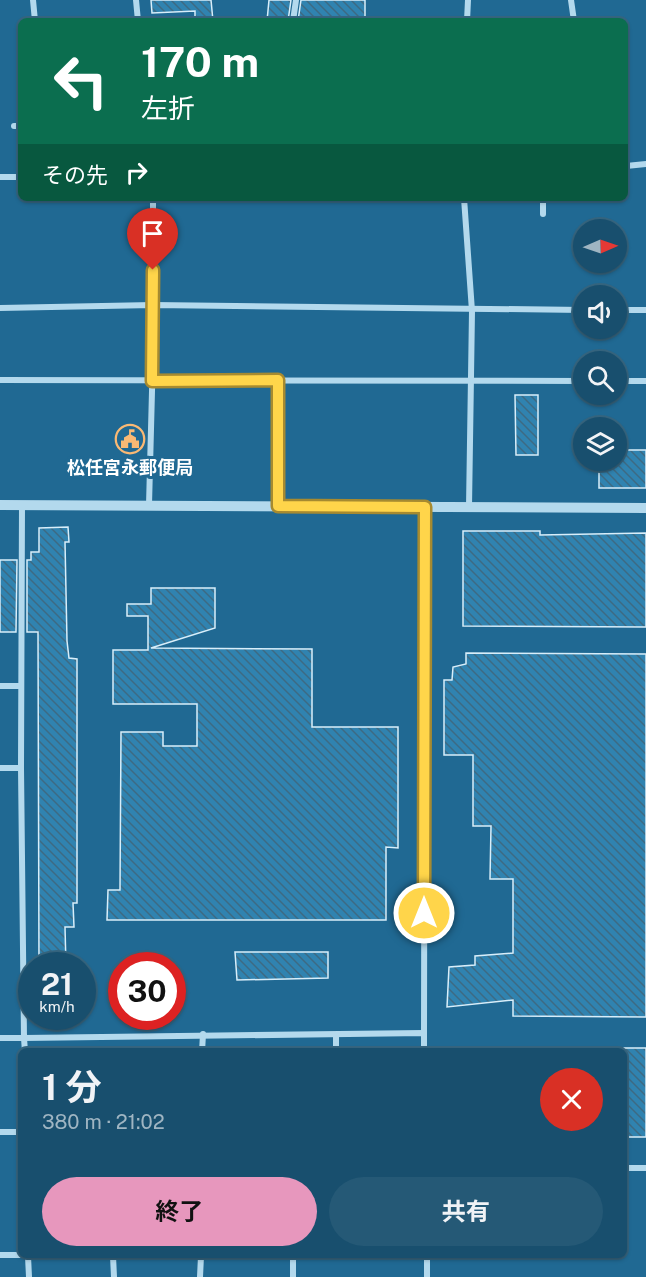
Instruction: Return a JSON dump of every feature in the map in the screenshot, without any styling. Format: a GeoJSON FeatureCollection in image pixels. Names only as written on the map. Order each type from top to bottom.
{"type":"FeatureCollection","features":[{"type":"Feature","properties":{"kind":"street"},"geometry":{"type":"LineString","coordinates":[[33,0],[35,18]]}},
{"type":"Feature","properties":{"kind":"street"},"geometry":{"type":"LineString","coordinates":[[136,0],[138,18]]}},
{"type":"Feature","properties":{"kind":"street"},"geometry":{"type":"LineString","coordinates":[[293,18],[296,0]]}},
{"type":"Feature","properties":{"kind":"street"},"geometry":{"type":"LineString","coordinates":[[466,18],[468,0]]}},
{"type":"Feature","properties":{"kind":"street"},"geometry":{"type":"LineString","coordinates":[[571,0],[574,18]]}},
{"type":"Feature","properties":{"kind":"street"},"geometry":{"type":"LineString","coordinates":[[628,166],[646,164]]}},
{"type":"Feature","properties":{"kind":"street"},"geometry":{"type":"LineString","coordinates":[[0,177],[18,177]]}},
{"type":"Feature","properties":{"kind":"street"},"geometry":{"type":"LineString","coordinates":[[149,505],[153,201]]}},
{"type":"Feature","properties":{"kind":"street"},"geometry":{"type":"LineString","coordinates":[[465,201],[472,311],[469,507]]}},
{"type":"Feature","properties":{"kind":"street"},"geometry":{"type":"LineString","coordinates":[[543,201],[543,214]]}},
{"type":"Feature","properties":{"kind":"street"},"geometry":{"type":"LineString","coordinates":[[0,308],[153,305],[472,311],[573,310]]}},
{"type":"Feature","properties":{"kind":"street"},"geometry":{"type":"LineString","coordinates":[[627,310],[646,310]]}},
{"type":"Feature","properties":{"kind":"street"},"geometry":{"type":"LineString","coordinates":[[0,380],[573,381]]}},
{"type":"Feature","properties":{"kind":"street"},"geometry":{"type":"LineString","coordinates":[[278,380],[278,506]]}},
{"type":"Feature","properties":{"kind":"street"},"geometry":{"type":"LineString","coordinates":[[627,381],[646,381]]}},
{"type":"Feature","properties":{"kind":"street"},"geometry":{"type":"LineString","coordinates":[[22,505],[21,768],[25,1048]]}},
{"type":"Feature","properties":{"kind":"street"},"geometry":{"type":"LineString","coordinates":[[0,506],[646,508]]}},
{"type":"Feature","properties":{"kind":"street"},"geometry":{"type":"LineString","coordinates":[[424,1048],[425,507]]}},
{"type":"Feature","properties":{"kind":"street"},"geometry":{"type":"LineString","coordinates":[[0,686],[21,686]]}},
{"type":"Feature","properties":{"kind":"street"},"geometry":{"type":"LineString","coordinates":[[0,768],[21,768]]}},
{"type":"Feature","properties":{"kind":"street"},"geometry":{"type":"LineString","coordinates":[[0,1038],[202,1034],[336,1036],[424,1033]]}},
{"type":"Feature","properties":{"kind":"street"},"geometry":{"type":"LineString","coordinates":[[202,1034],[202,1048]]}},
{"type":"Feature","properties":{"kind":"street"},"geometry":{"type":"LineString","coordinates":[[336,1036],[336,1048]]}},
{"type":"Feature","properties":{"kind":"street"},"geometry":{"type":"LineString","coordinates":[[0,1132],[18,1132]]}},
{"type":"Feature","properties":{"kind":"street"},"geometry":{"type":"LineString","coordinates":[[627,1168],[646,1168]]}},
{"type":"Feature","properties":{"kind":"street"},"geometry":{"type":"LineString","coordinates":[[0,1255],[18,1255]]}},
{"type":"Feature","properties":{"kind":"street"},"geometry":{"type":"LineString","coordinates":[[28,1258],[29,1277]]}},
{"type":"Feature","properties":{"kind":"street"},"geometry":{"type":"LineString","coordinates":[[113,1258],[114,1277]]}},
{"type":"Feature","properties":{"kind":"street"},"geometry":{"type":"LineString","coordinates":[[200,1277],[201,1258]]}},
{"type":"Feature","properties":{"kind":"street"},"geometry":{"type":"LineString","coordinates":[[293,1258],[293,1277]]}},
{"type":"Feature","properties":{"kind":"street"},"geometry":{"type":"LineString","coordinates":[[427,1258],[427,1277]]}},
{"type":"Feature","properties":{"kind":"building"},"geometry":{"type":"Polygon","coordinates":[[[151,0],[211,0],[213,18],[195,18],[195,11],[152,13],[151,0]]]}},
{"type":"Feature","properties":{"kind":"building"},"geometry":{"type":"Polygon","coordinates":[[[269,0],[291,0],[288,18],[267,18],[269,0]]]}},
{"type":"Feature","properties":{"kind":"building"},"geometry":{"type":"Polygon","coordinates":[[[301,0],[365,0],[365,18],[298,18],[301,0]]]}},
{"type":"Feature","properties":{"kind":"building"},"geometry":{"type":"Polygon","coordinates":[[[515,395],[538,395],[538,455],[516,455],[515,395]]]}},
{"type":"Feature","properties":{"kind":"building"},"geometry":{"type":"Polygon","coordinates":[[[627,450],[646,450],[646,488],[599,488],[599,471],[627,471],[627,450]]]}},
{"type":"Feature","properties":{"kind":"building"},"geometry":{"type":"Polygon","coordinates":[[[68,527],[69,542],[65,542],[67,641],[69,658],[77,659],[77,903],[73,903],[74,927],[65,927],[66,952],[39,952],[38,632],[27,632],[27,560],[31,560],[31,552],[39,552],[39,528],[68,527]]]}},
{"type":"Feature","properties":{"kind":"building"},"geometry":{"type":"Polygon","coordinates":[[[463,531],[540,531],[540,535],[646,533],[646,627],[463,626],[463,531]]]}},
{"type":"Feature","properties":{"kind":"building"},"geometry":{"type":"Polygon","coordinates":[[[0,560],[17,560],[16,632],[0,632],[0,560]]]}},
{"type":"Feature","properties":{"kind":"building"},"geometry":{"type":"Polygon","coordinates":[[[151,588],[215,588],[215,628],[151,648],[312,649],[312,727],[398,727],[398,848],[386,847],[386,920],[107,920],[108,890],[120,890],[121,732],[163,732],[163,746],[197,746],[197,704],[113,704],[113,650],[148,650],[148,616],[127,616],[127,604],[151,604],[151,588]]]}},
{"type":"Feature","properties":{"kind":"building"},"geometry":{"type":"Polygon","coordinates":[[[466,653],[646,654],[646,1017],[513,1016],[513,1000],[447,1007],[449,967],[475,965],[475,956],[513,953],[513,879],[490,879],[491,826],[473,826],[473,755],[444,755],[444,680],[452,680],[453,667],[466,664],[466,653]]]}},
{"type":"Feature","properties":{"kind":"building"},"geometry":{"type":"Polygon","coordinates":[[[235,952],[328,952],[328,978],[237,980],[235,952]]]}},
{"type":"Feature","properties":{"kind":"building"},"geometry":{"type":"Polygon","coordinates":[[[627,1048],[646,1048],[646,1137],[627,1137],[627,1048]]]}},
{"type":"Feature","properties":{"kind":"place","name":"松任宮永郵便局"},"geometry":{"type":"Point","coordinates":[130,439]}},
{"type":"Feature","properties":{"kind":"route"},"geometry":{"type":"LineString","coordinates":[[153,270],[152,381],[278,380],[278,506],[425,507],[424,913]]}}]}
